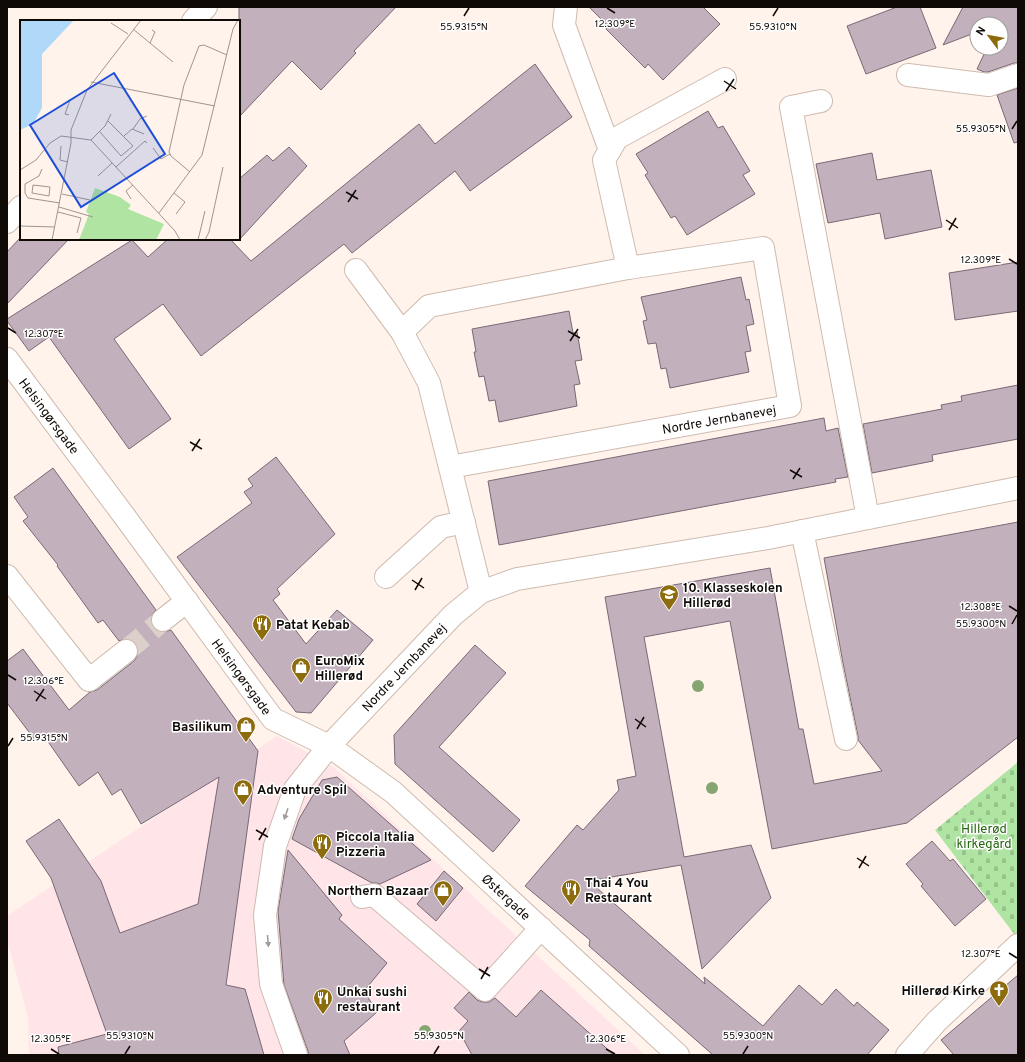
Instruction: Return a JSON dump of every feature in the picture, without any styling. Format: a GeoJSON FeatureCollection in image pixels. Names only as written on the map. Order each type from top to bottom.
{"type":"FeatureCollection","features":[{"type":"Feature","properties":{"kind":"street"},"geometry":{"type":"LineString","coordinates":[[194,20],[206,7]]}},
{"type":"Feature","properties":{"kind":"street"},"geometry":{"type":"LineString","coordinates":[[566,7],[564,25],[610,150]]}},
{"type":"Feature","properties":{"kind":"street"},"geometry":{"type":"LineString","coordinates":[[908,75],[989,85],[1018,75]]}},
{"type":"Feature","properties":{"kind":"street"},"geometry":{"type":"LineString","coordinates":[[628,268],[604,160],[617,138],[725,79]]}},
{"type":"Feature","properties":{"kind":"street"},"geometry":{"type":"LineString","coordinates":[[821,101],[791,107],[868,518]]}},
{"type":"Feature","properties":{"kind":"street"},"geometry":{"type":"LineString","coordinates":[[7,222],[20,208]]}},
{"type":"Feature","properties":{"kind":"street","name":"Nordre Jernbanevej"},"geometry":{"type":"LineString","coordinates":[[402,332],[429,306],[628,268],[764,248],[790,406],[450,467]]}},
{"type":"Feature","properties":{"kind":"street"},"geometry":{"type":"LineString","coordinates":[[356,270],[402,332],[429,383],[482,592]]}},
{"type":"Feature","properties":{"kind":"street","name":"Helsingørsgade"},"geometry":{"type":"LineString","coordinates":[[7,359],[187,600],[273,719],[329,746]]}},
{"type":"Feature","properties":{"kind":"street","name":"Nordre Jernbanevej"},"geometry":{"type":"LineString","coordinates":[[329,746],[452,615],[482,592],[517,579],[768,538],[1018,488]]}},
{"type":"Feature","properties":{"kind":"street"},"geometry":{"type":"LineString","coordinates":[[386,577],[441,527],[464,522]]}},
{"type":"Feature","properties":{"kind":"street"},"geometry":{"type":"LineString","coordinates":[[802,531],[846,739]]}},
{"type":"Feature","properties":{"kind":"street"},"geometry":{"type":"LineString","coordinates":[[7,576],[89,680],[126,651]]}},
{"type":"Feature","properties":{"kind":"street"},"geometry":{"type":"LineString","coordinates":[[163,620],[187,600]]}},
{"type":"Feature","properties":{"kind":"street"},"geometry":{"type":"LineString","coordinates":[[296,1055],[271,984],[265,915],[275,846],[295,788],[329,746]]}},
{"type":"Feature","properties":{"kind":"street","name":"Østergade"},"geometry":{"type":"LineString","coordinates":[[329,746],[393,792],[678,1055]]}},
{"type":"Feature","properties":{"kind":"street"},"geometry":{"type":"LineString","coordinates":[[362,897],[374,895],[485,990],[541,928]]}},
{"type":"Feature","properties":{"kind":"street"},"geometry":{"type":"LineString","coordinates":[[907,1055],[936,1022],[1018,945]]}},
{"type":"Feature","properties":{"kind":"shaded area"},"geometry":{"type":"Polygon","coordinates":[[[277,736],[331,765],[645,1055],[29,1055],[28,1017],[7,940],[7,916],[277,736]]]}},
{"type":"Feature","properties":{"kind":"green space","name":"Hillerød kirkegård"},"geometry":{"type":"Polygon","coordinates":[[[1018,762],[1018,939],[935,830],[1018,762]]]}},
{"type":"Feature","properties":{"kind":"building"},"geometry":{"type":"Polygon","coordinates":[[[239,7],[396,7],[354,51],[356,53],[321,90],[292,61],[240,116],[239,7]]]}},
{"type":"Feature","properties":{"kind":"building"},"geometry":{"type":"Polygon","coordinates":[[[589,7],[703,7],[720,24],[663,80],[648,64],[645,68],[606,29],[608,26],[589,7]]]}},
{"type":"Feature","properties":{"kind":"building"},"geometry":{"type":"Polygon","coordinates":[[[897,7],[920,7],[936,48],[866,74],[847,26],[897,7]]]}},
{"type":"Feature","properties":{"kind":"building"},"geometry":{"type":"Polygon","coordinates":[[[963,7],[1018,7],[1018,63],[988,72],[977,69],[983,56],[1009,56],[1009,16],[969,16],[969,35],[943,45],[963,7]]]}},
{"type":"Feature","properties":{"kind":"building"},"geometry":{"type":"Polygon","coordinates":[[[535,64],[572,117],[470,191],[455,171],[352,253],[344,244],[201,356],[163,304],[114,339],[171,419],[129,449],[49,337],[29,351],[7,321],[7,319],[132,240],[148,257],[167,240],[231,240],[251,261],[419,124],[435,144],[535,64]]]}},
{"type":"Feature","properties":{"kind":"building"},"geometry":{"type":"Polygon","coordinates":[[[1018,88],[1018,142],[1014,143],[997,95],[1018,88]]]}},
{"type":"Feature","properties":{"kind":"building"},"geometry":{"type":"Polygon","coordinates":[[[708,111],[718,128],[723,126],[750,171],[743,175],[755,194],[687,235],[675,216],[671,218],[645,175],[648,173],[636,154],[708,111]]]}},
{"type":"Feature","properties":{"kind":"building"},"geometry":{"type":"Polygon","coordinates":[[[289,147],[307,166],[240,239],[240,178],[267,155],[273,161],[289,147]]]}},
{"type":"Feature","properties":{"kind":"building"},"geometry":{"type":"Polygon","coordinates":[[[872,153],[877,180],[931,170],[942,227],[885,239],[880,213],[828,223],[816,164],[872,153]]]}},
{"type":"Feature","properties":{"kind":"building"},"geometry":{"type":"Polygon","coordinates":[[[19,239],[68,240],[7,304],[7,252],[19,239]]]}},
{"type":"Feature","properties":{"kind":"building"},"geometry":{"type":"Polygon","coordinates":[[[1018,262],[1018,311],[955,320],[949,273],[1018,262]]]}},
{"type":"Feature","properties":{"kind":"building"},"geometry":{"type":"Polygon","coordinates":[[[741,277],[746,300],[749,299],[754,324],[746,326],[751,351],[745,352],[749,372],[670,388],[666,368],[661,369],[656,343],[648,344],[643,321],[647,320],[641,297],[741,277]]]}},
{"type":"Feature","properties":{"kind":"building"},"geometry":{"type":"Polygon","coordinates":[[[569,311],[573,333],[577,332],[582,360],[575,361],[580,384],[574,385],[577,406],[499,422],[495,400],[489,401],[484,376],[479,377],[474,352],[476,352],[472,329],[569,311]]]}},
{"type":"Feature","properties":{"kind":"building"},"geometry":{"type":"Polygon","coordinates":[[[1018,385],[1018,439],[932,455],[933,461],[872,473],[863,424],[942,409],[941,405],[962,401],[961,396],[1018,385]]]}},
{"type":"Feature","properties":{"kind":"building"},"geometry":{"type":"Polygon","coordinates":[[[824,418],[826,431],[838,428],[848,477],[835,479],[836,482],[499,545],[488,481],[824,418]]]}},
{"type":"Feature","properties":{"kind":"building"},"geometry":{"type":"Polygon","coordinates":[[[276,457],[335,534],[277,589],[280,594],[273,600],[306,644],[337,610],[373,640],[311,713],[296,712],[177,557],[252,503],[244,492],[253,486],[248,479],[276,457]]]}},
{"type":"Feature","properties":{"kind":"building"},"geometry":{"type":"Polygon","coordinates":[[[53,468],[156,610],[151,616],[153,627],[159,632],[171,630],[258,751],[226,985],[245,989],[264,1055],[59,1055],[58,1047],[107,1034],[51,878],[26,841],[59,819],[101,881],[120,933],[198,904],[219,777],[141,824],[121,789],[112,795],[98,772],[79,786],[42,733],[35,740],[7,703],[7,661],[23,649],[69,710],[90,692],[97,690],[134,661],[138,655],[136,643],[130,639],[119,641],[103,620],[98,623],[57,566],[58,565],[23,521],[28,517],[14,497],[53,468]]]}},
{"type":"Feature","properties":{"kind":"building"},"geometry":{"type":"Polygon","coordinates":[[[1018,522],[1018,737],[907,823],[772,849],[730,621],[644,637],[684,857],[751,845],[771,898],[702,969],[681,865],[589,881],[705,984],[704,977],[763,1026],[799,985],[822,1005],[836,989],[854,1006],[857,1002],[889,1030],[867,1055],[713,1055],[589,946],[590,940],[525,886],[577,825],[583,830],[619,790],[617,780],[636,776],[605,597],[770,568],[799,729],[803,729],[814,784],[882,771],[858,740],[824,558],[1018,522]]]}},
{"type":"Feature","properties":{"kind":"building"},"geometry":{"type":"Polygon","coordinates":[[[475,645],[506,673],[439,747],[520,820],[493,852],[395,764],[394,735],[475,645]]]}},
{"type":"Feature","properties":{"kind":"building"},"geometry":{"type":"Polygon","coordinates":[[[337,777],[431,860],[380,884],[372,883],[292,839],[299,819],[322,780],[337,777]]]}},
{"type":"Feature","properties":{"kind":"building"},"geometry":{"type":"Polygon","coordinates":[[[932,841],[950,861],[953,859],[986,899],[955,926],[921,886],[923,884],[906,864],[932,841]]]}},
{"type":"Feature","properties":{"kind":"building"},"geometry":{"type":"Polygon","coordinates":[[[288,850],[342,915],[339,919],[387,963],[364,991],[377,1012],[344,1041],[350,1055],[308,1055],[308,1051],[284,985],[278,911],[288,850]]]}},
{"type":"Feature","properties":{"kind":"building"},"geometry":{"type":"Polygon","coordinates":[[[444,871],[463,888],[436,921],[417,904],[444,871]]]}},
{"type":"Feature","properties":{"kind":"building","name":"Hillerød Kirke"},"geometry":{"type":"Polygon","coordinates":[[[1018,975],[1018,1055],[954,1055],[941,1040],[1018,975]]]}},
{"type":"Feature","properties":{"kind":"building"},"geometry":{"type":"Polygon","coordinates":[[[541,990],[614,1055],[472,1055],[459,1031],[468,1021],[454,1008],[469,992],[477,1000],[482,1002],[489,1002],[495,998],[516,1017],[541,990]]]}},
{"type":"Feature","properties":{"kind":"tunnel"},"geometry":{"type":"LineString","coordinates":[[126,651],[163,620]]}},
{"type":"Feature","properties":{"kind":"place","name":"10. Klasseskolen Hillerød"},"geometry":{"type":"Point","coordinates":[669,611]}},
{"type":"Feature","properties":{"kind":"place","name":"Patat Kebab"},"geometry":{"type":"Point","coordinates":[262,641]}},
{"type":"Feature","properties":{"kind":"place","name":"EuroMix Hillerød"},"geometry":{"type":"Point","coordinates":[301,684]}},
{"type":"Feature","properties":{"kind":"place","name":"Basilikum"},"geometry":{"type":"Point","coordinates":[246,743]}},
{"type":"Feature","properties":{"kind":"place","name":"Adventure Spil"},"geometry":{"type":"Point","coordinates":[243,806]}},
{"type":"Feature","properties":{"kind":"place","name":"Piccola Italia Pizzeria"},"geometry":{"type":"Point","coordinates":[322,860]}},
{"type":"Feature","properties":{"kind":"place","name":"Thai 4 You Restaurant"},"geometry":{"type":"Point","coordinates":[571,906]}},
{"type":"Feature","properties":{"kind":"place","name":"Northern Bazaar"},"geometry":{"type":"Point","coordinates":[443,907]}},
{"type":"Feature","properties":{"kind":"place","name":"Hillerød Kirke"},"geometry":{"type":"Point","coordinates":[999,1007]}},
{"type":"Feature","properties":{"kind":"place","name":"Unkai sushi restaurant"},"geometry":{"type":"Point","coordinates":[323,1015]}}]}
